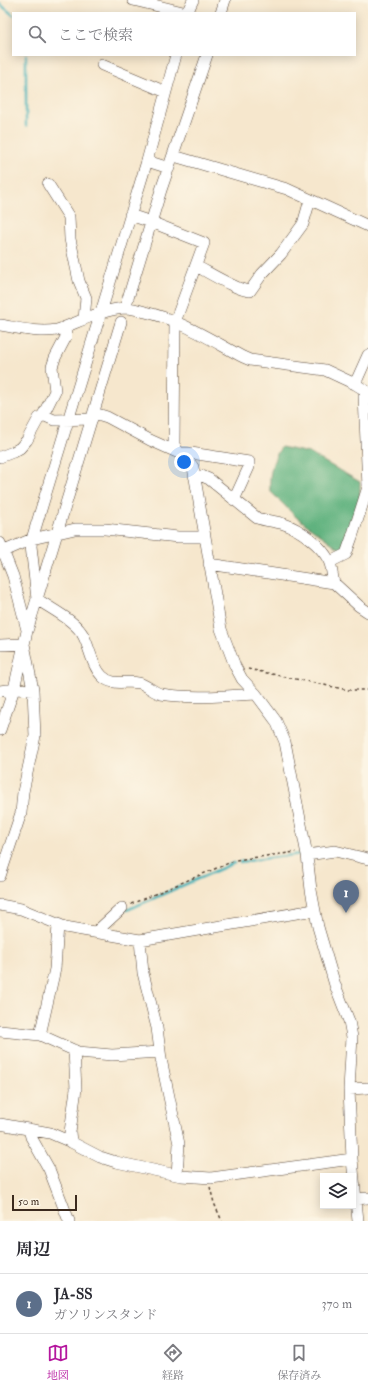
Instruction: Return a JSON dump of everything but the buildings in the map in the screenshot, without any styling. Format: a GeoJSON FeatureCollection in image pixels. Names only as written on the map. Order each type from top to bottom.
{"type":"FeatureCollection","features":[{"type":"Feature","properties":{"kind":"street"},"geometry":{"type":"LineString","coordinates":[[133,0],[183,12]]}},
{"type":"Feature","properties":{"kind":"street"},"geometry":{"type":"LineString","coordinates":[[187,12],[188,0]]}},
{"type":"Feature","properties":{"kind":"street"},"geometry":{"type":"LineString","coordinates":[[187,12],[193,0]]}},
{"type":"Feature","properties":{"kind":"street"},"geometry":{"type":"LineString","coordinates":[[221,12],[224,0]]}},
{"type":"Feature","properties":{"kind":"street"},"geometry":{"type":"LineString","coordinates":[[176,56],[130,215],[32,539],[31,546],[37,599],[77,626],[84,636],[98,671],[102,676],[116,684],[141,684],[157,693],[180,696],[202,697],[256,694]]}},
{"type":"Feature","properties":{"kind":"street"},"geometry":{"type":"LineString","coordinates":[[125,308],[151,222],[207,56]]}},
{"type":"Feature","properties":{"kind":"street"},"geometry":{"type":"LineString","coordinates":[[102,65],[166,92]]}},
{"type":"Feature","properties":{"kind":"street"},"geometry":{"type":"LineString","coordinates":[[174,156],[280,187],[368,226]]}},
{"type":"Feature","properties":{"kind":"street"},"geometry":{"type":"LineString","coordinates":[[146,160],[169,168]]}},
{"type":"Feature","properties":{"kind":"street"},"geometry":{"type":"LineString","coordinates":[[48,184],[69,217],[70,239],[79,281],[86,298],[84,319]]}},
{"type":"Feature","properties":{"kind":"street"},"geometry":{"type":"LineString","coordinates":[[196,266],[233,286],[250,291],[262,274],[281,254],[303,224],[310,200]]}},
{"type":"Feature","properties":{"kind":"street"},"geometry":{"type":"LineString","coordinates":[[130,215],[204,243],[175,322],[174,444],[176,451],[190,462],[193,467],[221,629],[235,666],[242,679],[256,694],[276,721],[285,742],[314,910],[335,985],[349,1021],[352,1037],[349,1089],[353,1173]]}},
{"type":"Feature","properties":{"kind":"street"},"geometry":{"type":"LineString","coordinates":[[0,325],[42,332],[57,330],[84,319],[125,308],[150,313],[175,322],[198,332],[250,360],[325,370],[367,391],[364,396],[368,487],[346,554],[330,562]]}},
{"type":"Feature","properties":{"kind":"street"},"geometry":{"type":"LineString","coordinates":[[0,730],[14,689],[27,631],[121,322]]}},
{"type":"Feature","properties":{"kind":"street"},"geometry":{"type":"LineString","coordinates":[[0,456],[20,448],[27,440],[39,418],[43,415],[55,391],[52,367],[66,337],[65,327]]}},
{"type":"Feature","properties":{"kind":"street"},"geometry":{"type":"LineString","coordinates":[[355,384],[368,355]]}},
{"type":"Feature","properties":{"kind":"street"},"geometry":{"type":"LineString","coordinates":[[43,415],[54,420],[93,416],[107,417],[150,440],[180,453],[191,453],[248,462],[249,467],[234,500]]}},
{"type":"Feature","properties":{"kind":"street"},"geometry":{"type":"LineString","coordinates":[[194,476],[202,476],[209,479],[257,518],[284,524],[294,528],[317,544],[330,562],[334,583]]}},
{"type":"Feature","properties":{"kind":"street"},"geometry":{"type":"LineString","coordinates":[[27,631],[13,576],[1,549],[32,539],[75,529],[105,529],[178,537],[206,537]]}},
{"type":"Feature","properties":{"kind":"street"},"geometry":{"type":"LineString","coordinates":[[209,564],[334,583],[359,606],[368,612]]}},
{"type":"Feature","properties":{"kind":"street"},"geometry":{"type":"LineString","coordinates":[[0,645],[24,644]]}},
{"type":"Feature","properties":{"kind":"street"},"geometry":{"type":"LineString","coordinates":[[0,876],[21,813],[23,792],[35,736],[33,690],[24,644]]}},
{"type":"Feature","properties":{"kind":"street"},"geometry":{"type":"LineString","coordinates":[[0,691],[14,689],[33,690]]}},
{"type":"Feature","properties":{"kind":"street"},"geometry":{"type":"LineString","coordinates":[[303,853],[335,852],[368,859]]}},
{"type":"Feature","properties":{"kind":"street"},"geometry":{"type":"LineString","coordinates":[[0,905],[21,909],[58,925],[81,931],[96,932],[140,940],[314,910]]}},
{"type":"Feature","properties":{"kind":"street"},"geometry":{"type":"LineString","coordinates":[[96,932],[122,908]]}},
{"type":"Feature","properties":{"kind":"street"},"geometry":{"type":"LineString","coordinates":[[40,1035],[55,969],[58,925]]}},
{"type":"Feature","properties":{"kind":"street"},"geometry":{"type":"LineString","coordinates":[[140,940],[143,973],[157,1028],[160,1052],[179,1144],[177,1175]]}},
{"type":"Feature","properties":{"kind":"street"},"geometry":{"type":"LineString","coordinates":[[0,1031],[40,1035],[74,1050],[112,1056],[160,1052]]}},
{"type":"Feature","properties":{"kind":"street"},"geometry":{"type":"LineString","coordinates":[[71,1142],[70,1132],[76,1089],[74,1050]]}},
{"type":"Feature","properties":{"kind":"street"},"geometry":{"type":"LineString","coordinates":[[349,1089],[368,1088]]}},
{"type":"Feature","properties":{"kind":"street"},"geometry":{"type":"LineString","coordinates":[[0,1124],[50,1133],[100,1157],[177,1175],[209,1178],[352,1159]]}},
{"type":"Feature","properties":{"kind":"street"},"geometry":{"type":"LineString","coordinates":[[29,1129],[31,1137],[48,1169],[69,1221]]}},
{"type":"Feature","properties":{"kind":"street"},"geometry":{"type":"LineString","coordinates":[[356,1199],[368,1198]]}},
{"type":"Feature","properties":{"kind":"street"},"geometry":{"type":"LineString","coordinates":[[356,1206],[358,1221]]}},
{"type":"Feature","properties":{"kind":"path"},"geometry":{"type":"LineString","coordinates":[[235,666],[348,690],[368,690]]}},
{"type":"Feature","properties":{"kind":"path"},"geometry":{"type":"LineString","coordinates":[[122,908],[236,860],[303,853]]}},
{"type":"Feature","properties":{"kind":"path"},"geometry":{"type":"LineString","coordinates":[[209,1178],[214,1203],[222,1221]]}},
{"type":"Feature","properties":{"kind":"green space"},"geometry":{"type":"Polygon","coordinates":[[[281,447],[309,453],[360,482],[360,502],[344,552],[296,517],[270,491],[272,468],[281,447]]]}},
{"type":"Feature","properties":{"kind":"waterway"},"geometry":{"type":"LineString","coordinates":[[0,4],[12,14]]}},
{"type":"Feature","properties":{"kind":"waterway"},"geometry":{"type":"LineString","coordinates":[[26,56],[26,126]]}},
{"type":"Feature","properties":{"kind":"waterway"},"geometry":{"type":"LineString","coordinates":[[240,862],[301,854]]}},
{"type":"Feature","properties":{"kind":"waterway"},"geometry":{"type":"LineString","coordinates":[[127,910],[234,863]]}},
{"type":"Feature","properties":{"kind":"place","name":"JA-SS"},"geometry":{"type":"Point","coordinates":[346,913]}}]}
